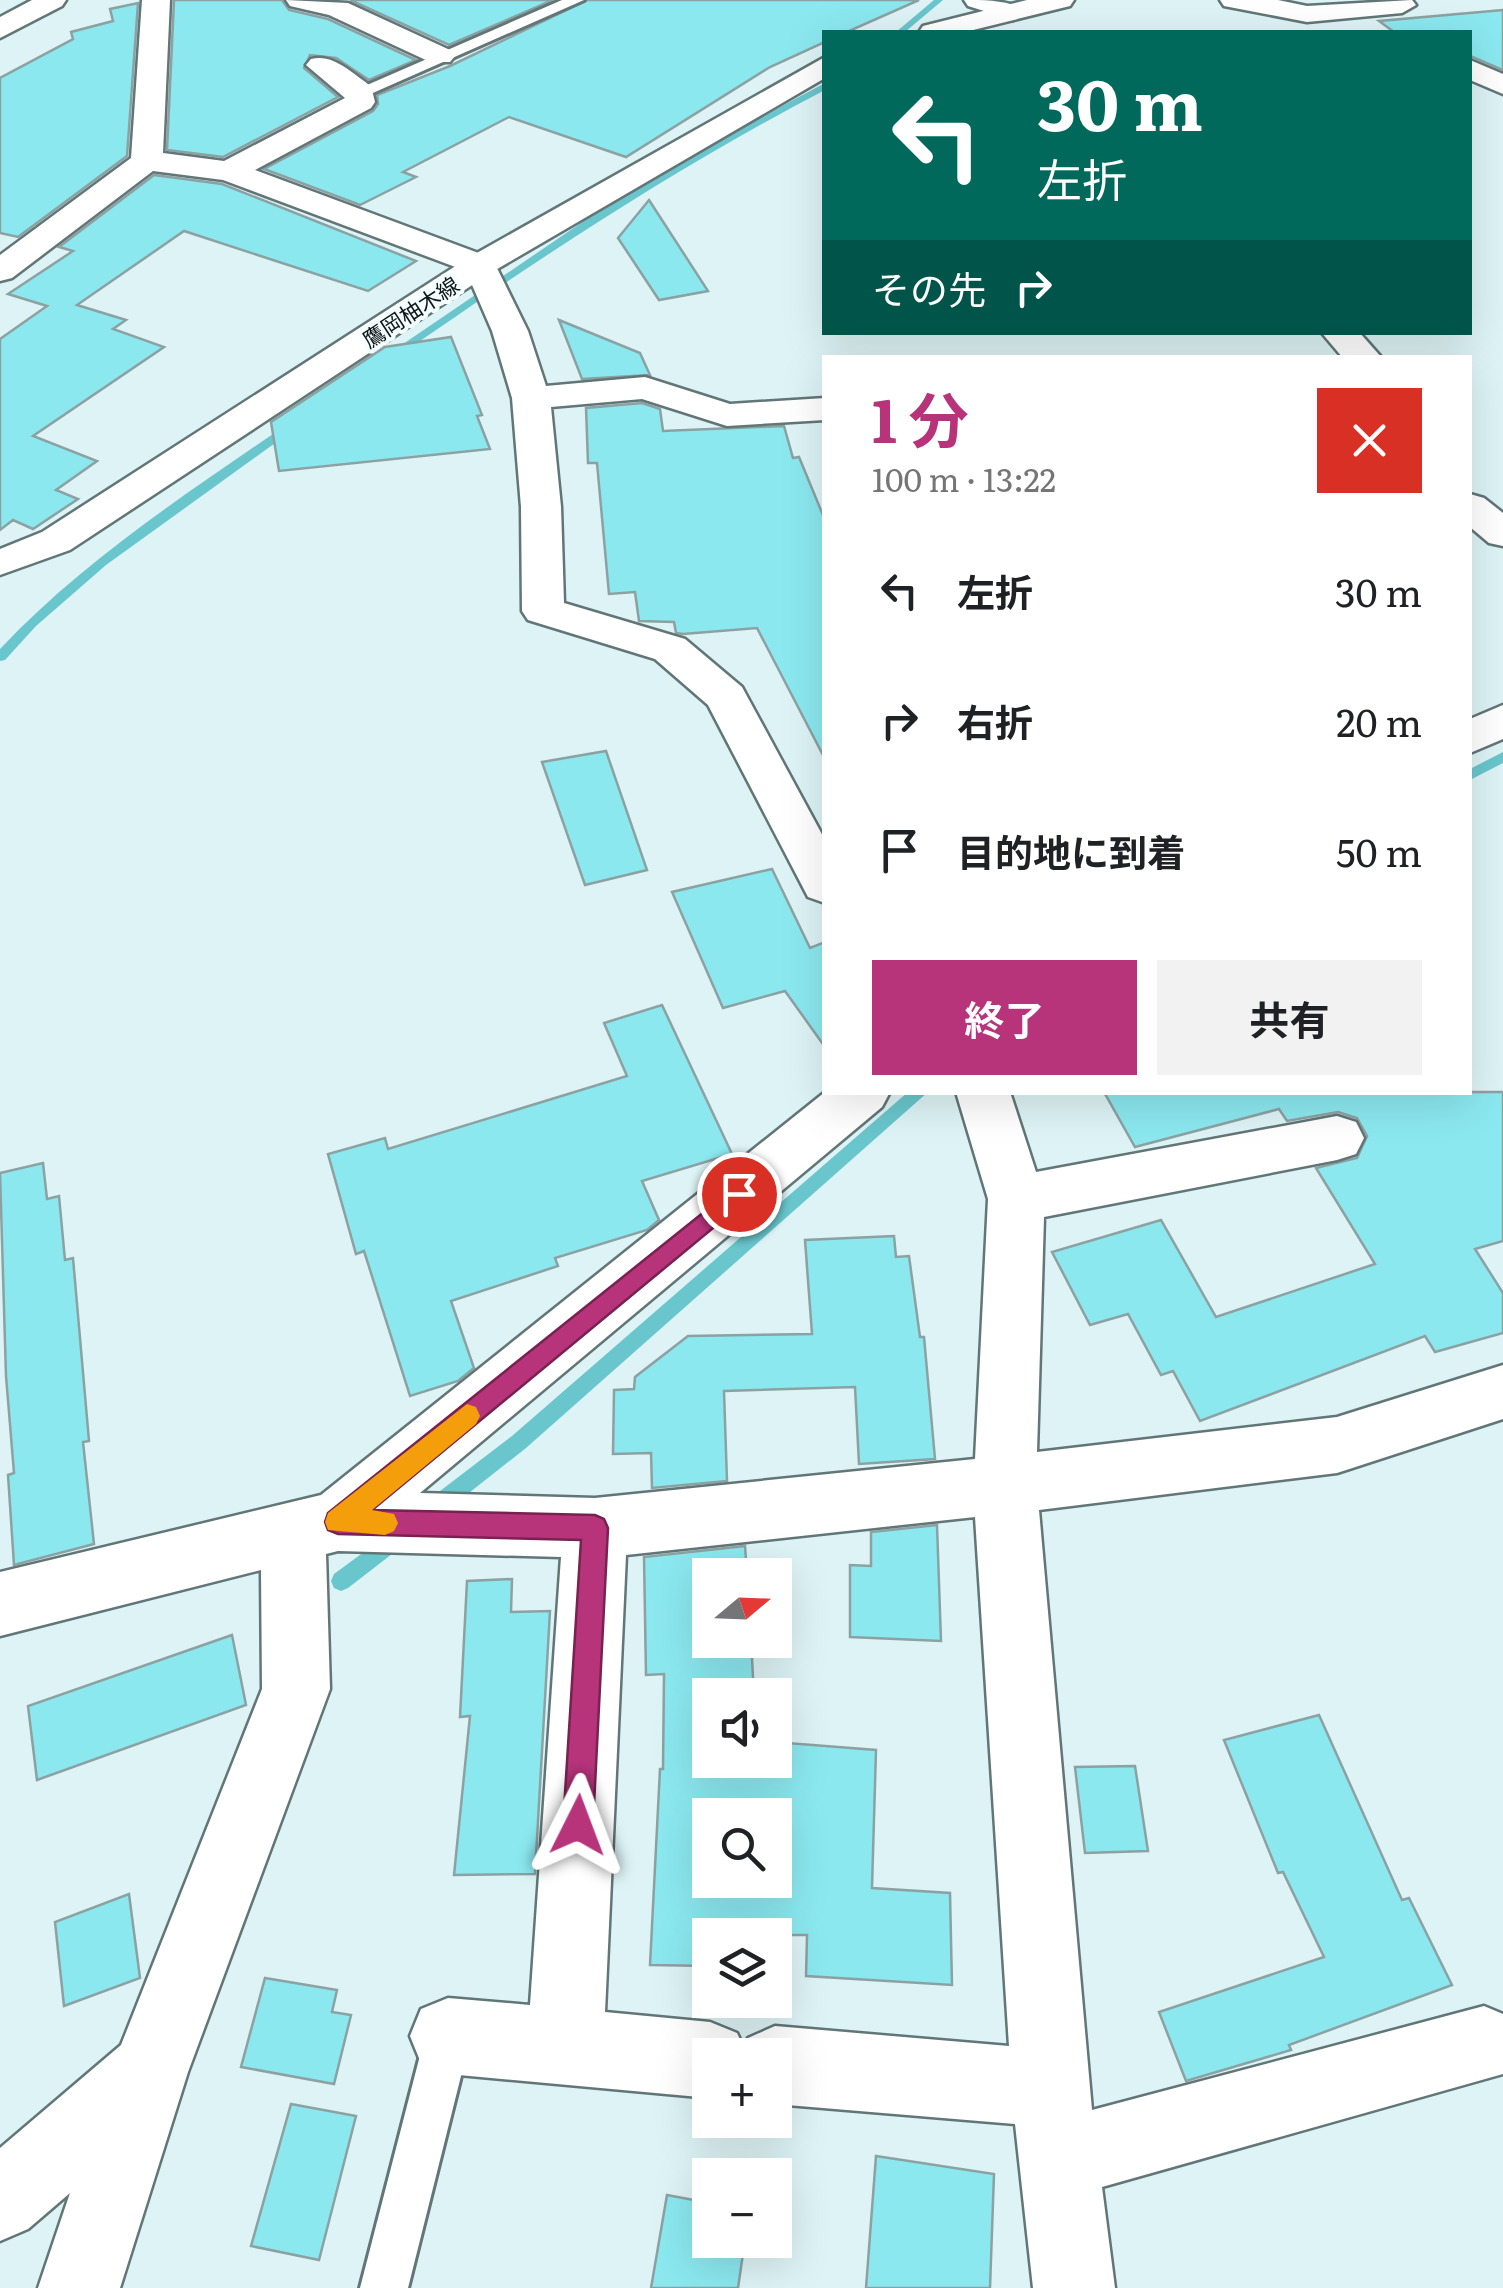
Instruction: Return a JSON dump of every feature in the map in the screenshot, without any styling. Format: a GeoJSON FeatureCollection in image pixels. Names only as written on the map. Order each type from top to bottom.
{"type":"FeatureCollection","features":[{"type":"Feature","properties":{"kind":"street"},"geometry":{"type":"LineString","coordinates":[[0,29],[52,0]]}},
{"type":"Feature","properties":{"kind":"street"},"geometry":{"type":"LineString","coordinates":[[148,161],[156,0]]}},
{"type":"Feature","properties":{"kind":"street"},"geometry":{"type":"LineString","coordinates":[[300,0],[338,9],[440,56]]}},
{"type":"Feature","properties":{"kind":"street"},"geometry":{"type":"LineString","coordinates":[[978,0],[1013,12]]}},
{"type":"Feature","properties":{"kind":"street"},"geometry":{"type":"LineString","coordinates":[[950,30],[1060,0]]}},
{"type":"Feature","properties":{"kind":"street"},"geometry":{"type":"LineString","coordinates":[[1234,0],[1307,14],[1405,8]]}},
{"type":"Feature","properties":{"kind":"street"},"geometry":{"type":"LineString","coordinates":[[229,171],[360,102],[360,92],[320,65]]}},
{"type":"Feature","properties":{"kind":"street","name":"鷹岡柚木線"},"geometry":{"type":"LineString","coordinates":[[0,563],[56,541],[480,266],[822,68]]}},
{"type":"Feature","properties":{"kind":"street"},"geometry":{"type":"LineString","coordinates":[[1472,69],[1503,85]]}},
{"type":"Feature","properties":{"kind":"street"},"geometry":{"type":"LineString","coordinates":[[0,271],[148,161],[229,171],[480,266],[510,331],[531,398],[541,506],[542,611],[670,649],[726,696],[822,879]]}},
{"type":"Feature","properties":{"kind":"street"},"geometry":{"type":"LineString","coordinates":[[1341,335],[1361,355]]}},
{"type":"Feature","properties":{"kind":"street"},"geometry":{"type":"LineString","coordinates":[[531,398],[645,388],[728,415],[822,409]]}},
{"type":"Feature","properties":{"kind":"street"},"geometry":{"type":"LineString","coordinates":[[1472,508],[1503,534]]}},
{"type":"Feature","properties":{"kind":"street"},"geometry":{"type":"LineString","coordinates":[[1472,737],[1503,720]]}},
{"type":"Feature","properties":{"kind":"street"},"geometry":{"type":"LineString","coordinates":[[80,2288],[149,2072],[296,1689],[329,1525],[859,1095]]}},
{"type":"Feature","properties":{"kind":"street"},"geometry":{"type":"LineString","coordinates":[[985,1095],[1016,1199],[1005,1486],[1054,2123],[1074,2288]]}},
{"type":"Feature","properties":{"kind":"street"},"geometry":{"type":"LineString","coordinates":[[1016,1199],[1337,1138]]}},
{"type":"Feature","properties":{"kind":"street"},"geometry":{"type":"LineString","coordinates":[[0,1604],[329,1525],[595,1528],[1005,1486],[1337,1445],[1503,1392]]}},
{"type":"Feature","properties":{"kind":"street"},"geometry":{"type":"LineString","coordinates":[[565,2048],[595,1528]]}},
{"type":"Feature","properties":{"kind":"street"},"geometry":{"type":"LineString","coordinates":[[448,2036],[692,2059]]}},
{"type":"Feature","properties":{"kind":"street"},"geometry":{"type":"LineString","coordinates":[[792,2069],[1054,2123],[1484,2044]]}},
{"type":"Feature","properties":{"kind":"street"},"geometry":{"type":"LineString","coordinates":[[0,2201],[149,2072]]}},
{"type":"Feature","properties":{"kind":"lane"},"geometry":{"type":"LineString","coordinates":[[360,92],[576,0]]}},
{"type":"Feature","properties":{"kind":"lane"},"geometry":{"type":"LineString","coordinates":[[384,2288],[448,2036]]}},
{"type":"Feature","properties":{"kind":"building"},"geometry":{"type":"Polygon","coordinates":[[[174,0],[282,0],[289,10],[328,19],[416,60],[369,80],[336,58],[310,55],[304,68],[338,97],[223,157],[167,150],[174,0]]]}},
{"type":"Feature","properties":{"kind":"building"},"geometry":{"type":"Polygon","coordinates":[[[350,0],[553,0],[449,45],[350,0]]]}},
{"type":"Feature","properties":{"kind":"building"},"geometry":{"type":"Polygon","coordinates":[[[587,0],[919,0],[852,30],[822,30],[822,43],[770,67],[626,157],[509,117],[403,172],[416,177],[360,205],[264,169],[373,111],[378,104],[377,95],[450,66],[587,0]]]}},
{"type":"Feature","properties":{"kind":"building"},"geometry":{"type":"Polygon","coordinates":[[[138,3],[127,156],[18,237],[0,233],[0,78],[73,39],[71,32],[113,21],[110,9],[138,3]]]}},
{"type":"Feature","properties":{"kind":"building"},"geometry":{"type":"Polygon","coordinates":[[[1503,10],[1503,70],[1472,57],[1472,30],[1391,30],[1379,21],[1503,10]]]}},
{"type":"Feature","properties":{"kind":"building"},"geometry":{"type":"Polygon","coordinates":[[[154,175],[222,184],[416,261],[368,291],[184,231],[77,305],[126,320],[113,329],[164,347],[33,436],[97,461],[56,490],[78,499],[33,529],[13,520],[0,530],[0,339],[47,306],[8,294],[73,251],[59,247],[154,175]]]}},
{"type":"Feature","properties":{"kind":"building"},"geometry":{"type":"Polygon","coordinates":[[[649,200],[708,291],[659,300],[618,238],[649,200]]]}},
{"type":"Feature","properties":{"kind":"building"},"geometry":{"type":"Polygon","coordinates":[[[559,320],[640,353],[650,375],[582,379],[559,320]]]}},
{"type":"Feature","properties":{"kind":"building"},"geometry":{"type":"Polygon","coordinates":[[[451,337],[482,415],[477,416],[490,449],[279,471],[271,422],[385,347],[451,337]]]}},
{"type":"Feature","properties":{"kind":"building"},"geometry":{"type":"Polygon","coordinates":[[[642,403],[660,409],[663,431],[784,426],[793,458],[799,457],[822,513],[822,753],[757,628],[676,633],[674,622],[639,621],[635,592],[609,594],[597,463],[588,463],[586,408],[642,403]]]}},
{"type":"Feature","properties":{"kind":"building"},"geometry":{"type":"Polygon","coordinates":[[[606,751],[647,870],[585,885],[542,762],[606,751]]]}},
{"type":"Feature","properties":{"kind":"building"},"geometry":{"type":"Polygon","coordinates":[[[772,869],[810,948],[822,943],[822,1043],[785,991],[723,1008],[672,892],[772,869]]]}},
{"type":"Feature","properties":{"kind":"building"},"geometry":{"type":"Polygon","coordinates":[[[662,1005],[732,1154],[642,1181],[659,1220],[647,1230],[555,1258],[558,1266],[451,1301],[474,1368],[458,1381],[410,1396],[364,1251],[356,1254],[328,1154],[385,1138],[388,1149],[627,1076],[604,1023],[662,1005]]]}},
{"type":"Feature","properties":{"kind":"building"},"geometry":{"type":"Polygon","coordinates":[[[1503,1092],[1503,1241],[1475,1249],[1503,1293],[1503,1333],[1435,1352],[1425,1336],[1200,1421],[1173,1371],[1161,1375],[1128,1314],[1090,1325],[1052,1252],[1161,1220],[1216,1317],[1375,1264],[1316,1168],[1357,1158],[1367,1136],[1357,1118],[1338,1112],[1287,1121],[1279,1109],[1135,1147],[1106,1095],[1503,1092]]]}},
{"type":"Feature","properties":{"kind":"building"},"geometry":{"type":"Polygon","coordinates":[[[43,1163],[47,1199],[59,1196],[65,1260],[73,1258],[89,1441],[83,1442],[94,1544],[14,1565],[8,1475],[14,1473],[6,1376],[0,1173],[43,1163]]]}},
{"type":"Feature","properties":{"kind":"building"},"geometry":{"type":"Polygon","coordinates":[[[894,1236],[896,1257],[909,1256],[920,1337],[924,1337],[935,1459],[859,1464],[855,1387],[724,1391],[727,1481],[652,1488],[651,1453],[613,1454],[614,1390],[634,1389],[635,1377],[688,1336],[812,1334],[805,1240],[894,1236]]]}},
{"type":"Feature","properties":{"kind":"building"},"geometry":{"type":"Polygon","coordinates":[[[937,1525],[941,1641],[850,1637],[850,1565],[871,1566],[871,1532],[937,1525]]]}},
{"type":"Feature","properties":{"kind":"building"},"geometry":{"type":"Polygon","coordinates":[[[745,1546],[746,1558],[692,1558],[692,1658],[752,1658],[753,1678],[692,1678],[692,1778],[792,1778],[792,1743],[876,1750],[872,1888],[950,1893],[952,1985],[806,1976],[807,1935],[792,1935],[792,1918],[692,1918],[692,1966],[650,1965],[663,1769],[664,1674],[646,1675],[644,1557],[745,1546]]]}},
{"type":"Feature","properties":{"kind":"building"},"geometry":{"type":"Polygon","coordinates":[[[512,1579],[511,1612],[550,1611],[535,1874],[454,1875],[470,1716],[460,1717],[467,1581],[512,1579]]]}},
{"type":"Feature","properties":{"kind":"building"},"geometry":{"type":"Polygon","coordinates":[[[232,1635],[246,1705],[37,1780],[28,1706],[232,1635]]]}},
{"type":"Feature","properties":{"kind":"building"},"geometry":{"type":"Polygon","coordinates":[[[1319,1715],[1402,1900],[1409,1898],[1452,1985],[1289,2045],[1291,2050],[1186,2081],[1159,2012],[1324,1957],[1283,1872],[1278,1873],[1224,1740],[1319,1715]]]}},
{"type":"Feature","properties":{"kind":"building"},"geometry":{"type":"Polygon","coordinates":[[[1135,1766],[1148,1851],[1085,1853],[1075,1767],[1135,1766]]]}},
{"type":"Feature","properties":{"kind":"building"},"geometry":{"type":"Polygon","coordinates":[[[129,1894],[140,1978],[64,2006],[55,1922],[129,1894]]]}},
{"type":"Feature","properties":{"kind":"building"},"geometry":{"type":"Polygon","coordinates":[[[265,1978],[337,1990],[332,2012],[351,2015],[334,2084],[241,2067],[265,1978]]]}},
{"type":"Feature","properties":{"kind":"building"},"geometry":{"type":"Polygon","coordinates":[[[291,2104],[356,2116],[319,2260],[251,2246],[291,2104]]]}},
{"type":"Feature","properties":{"kind":"building"},"geometry":{"type":"Polygon","coordinates":[[[876,2156],[994,2174],[990,2288],[866,2288],[876,2156]]]}},
{"type":"Feature","properties":{"kind":"building"},"geometry":{"type":"Polygon","coordinates":[[[667,2195],[692,2200],[692,2258],[742,2258],[738,2288],[651,2288],[667,2195]]]}},
{"type":"Feature","properties":{"kind":"waterway"},"geometry":{"type":"LineString","coordinates":[[902,30],[939,0]]}},
{"type":"Feature","properties":{"kind":"waterway"},"geometry":{"type":"LineString","coordinates":[[393,355],[604,212],[713,146],[822,88]]}},
{"type":"Feature","properties":{"kind":"waterway"},"geometry":{"type":"LineString","coordinates":[[0,657],[101,562],[290,428]]}},
{"type":"Feature","properties":{"kind":"waterway"},"geometry":{"type":"LineString","coordinates":[[1472,774],[1503,757]]}},
{"type":"Feature","properties":{"kind":"waterway"},"geometry":{"type":"LineString","coordinates":[[434,1508],[519,1442],[917,1095]]}},
{"type":"Feature","properties":{"kind":"waterway"},"geometry":{"type":"LineString","coordinates":[[341,1581],[394,1540]]}},
{"type":"Feature","properties":{"kind":"slow traffic"},"geometry":{"type":"LineString","coordinates":[[385,1523],[338,1522],[467,1416]]}},
{"type":"Feature","properties":{"kind":"route"},"geometry":{"type":"LineString","coordinates":[[578,1825],[595,1528],[338,1522],[739,1194]]}}]}
